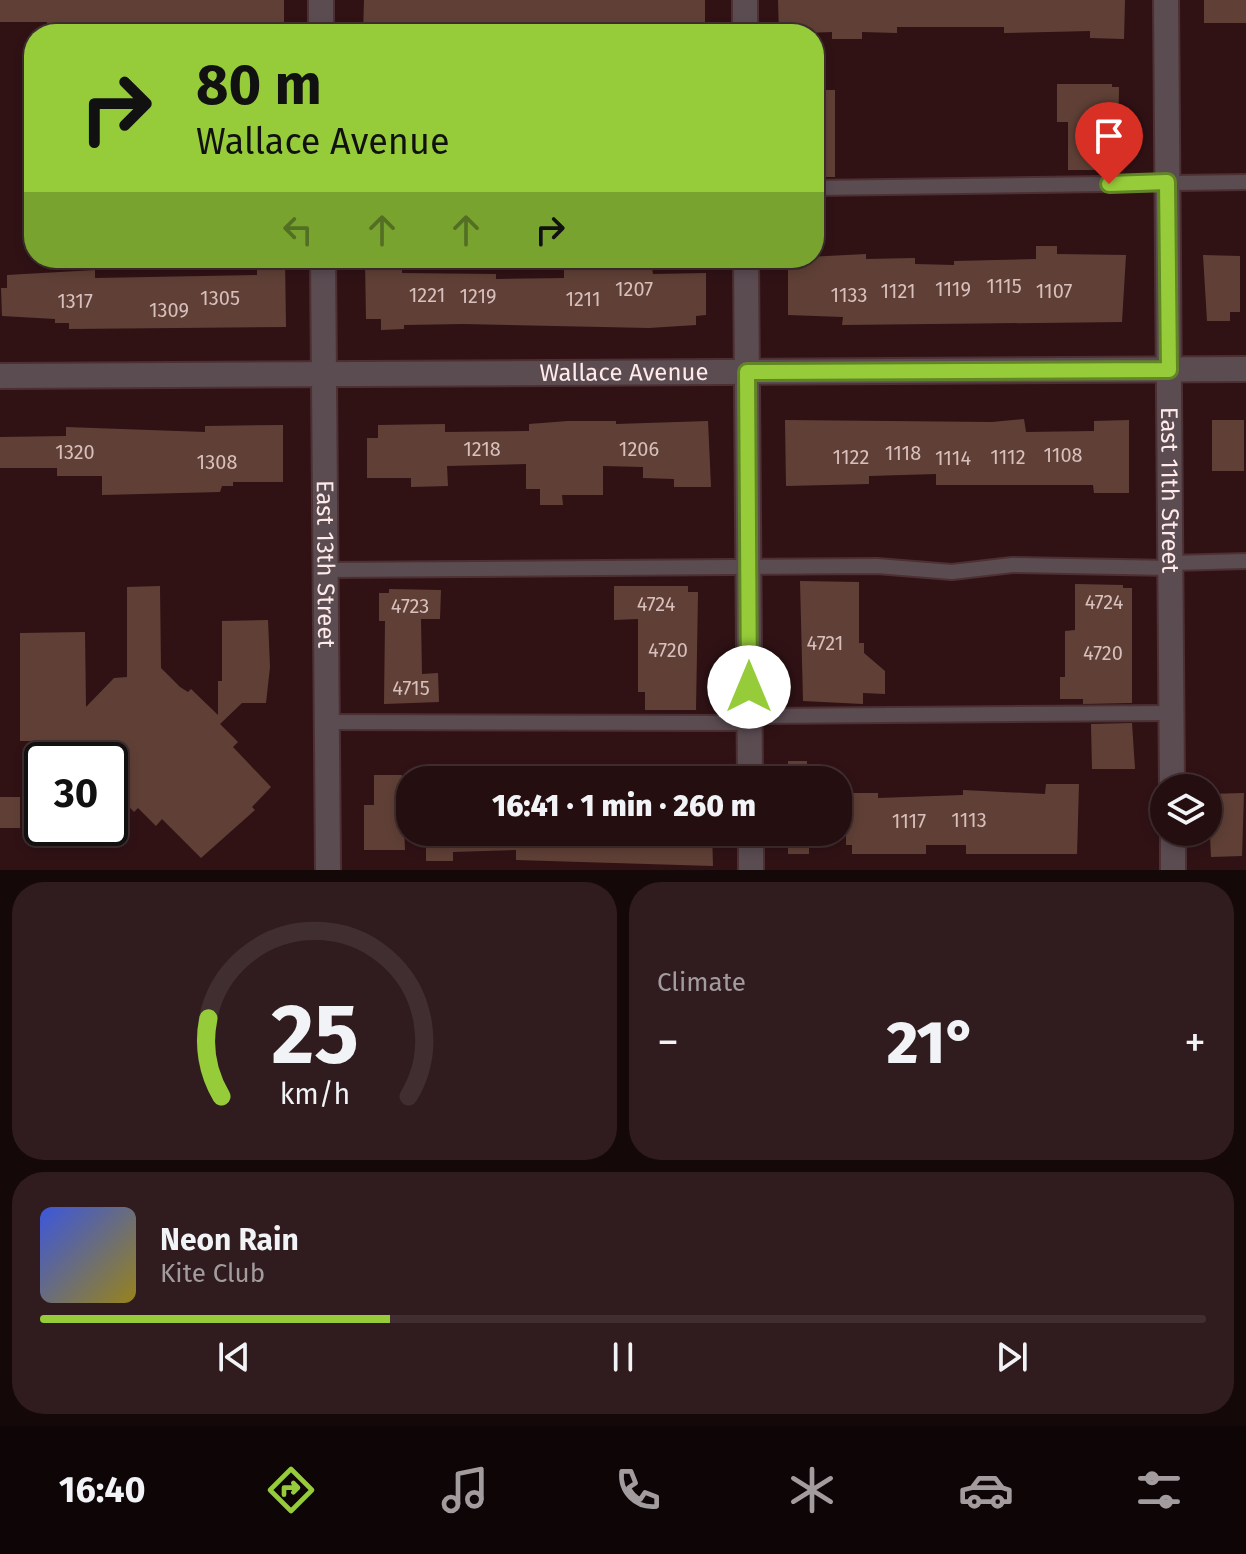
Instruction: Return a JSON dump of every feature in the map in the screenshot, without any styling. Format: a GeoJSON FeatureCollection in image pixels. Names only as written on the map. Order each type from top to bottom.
{"type":"FeatureCollection","features":[{"type":"Feature","properties":{"kind":"street"},"geometry":{"type":"LineString","coordinates":[[321,0],[321,24]]}},
{"type":"Feature","properties":{"kind":"street"},"geometry":{"type":"LineString","coordinates":[[745,0],[745,24]]}},
{"type":"Feature","properties":{"kind":"street","name":"East 11th Street"},"geometry":{"type":"LineString","coordinates":[[1166,0],[1172,774]]}},
{"type":"Feature","properties":{"kind":"street","name":"East 13th Street"},"geometry":{"type":"LineString","coordinates":[[323,268],[328,870]]}},
{"type":"Feature","properties":{"kind":"street"},"geometry":{"type":"LineString","coordinates":[[746,268],[750,766]]}},
{"type":"Feature","properties":{"kind":"street","name":"Wallace Avenue"},"geometry":{"type":"LineString","coordinates":[[0,376],[1246,369]]}},
{"type":"Feature","properties":{"kind":"street"},"geometry":{"type":"LineString","coordinates":[[751,846],[751,870]]}},
{"type":"Feature","properties":{"kind":"street"},"geometry":{"type":"LineString","coordinates":[[1173,846],[1173,870]]}},
{"type":"Feature","properties":{"kind":"lane"},"geometry":{"type":"LineString","coordinates":[[824,188],[1246,182]]}},
{"type":"Feature","properties":{"kind":"lane"},"geometry":{"type":"LineString","coordinates":[[326,570],[877,566],[952,572],[1012,565],[1171,566],[1246,561]]}},
{"type":"Feature","properties":{"kind":"lane"},"geometry":{"type":"LineString","coordinates":[[327,722],[750,720],[1172,713]]}},
{"type":"Feature","properties":{"kind":"building"},"geometry":{"type":"Polygon","coordinates":[[[0,0],[284,0],[284,24],[0,22],[0,0]]]}},
{"type":"Feature","properties":{"kind":"building"},"geometry":{"type":"Polygon","coordinates":[[[364,0],[705,0],[705,24],[363,24],[364,0]]]}},
{"type":"Feature","properties":{"kind":"building"},"geometry":{"type":"Polygon","coordinates":[[[778,0],[1125,0],[1124,39],[1090,38],[1090,31],[1004,33],[1004,27],[897,27],[897,33],[862,32],[862,39],[832,39],[832,32],[824,32],[824,24],[779,24],[778,0]]]}},
{"type":"Feature","properties":{"kind":"building"},"geometry":{"type":"Polygon","coordinates":[[[1204,0],[1246,0],[1246,23],[1204,23],[1204,0]]]}},
{"type":"Feature","properties":{"kind":"building"},"geometry":{"type":"Polygon","coordinates":[[[1057,84],[1112,84],[1112,87],[1119,87],[1118,161],[1110,161],[1110,170],[1068,170],[1068,122],[1057,122],[1057,84]]]}},
{"type":"Feature","properties":{"kind":"building"},"geometry":{"type":"Polygon","coordinates":[[[824,90],[835,90],[835,177],[824,177],[824,90]]]}},
{"type":"Feature","properties":{"kind":"building"},"geometry":{"type":"Polygon","coordinates":[[[1036,246],[1057,246],[1057,254],[1126,255],[1122,322],[842,325],[843,317],[788,315],[788,268],[824,268],[824,256],[866,254],[866,259],[915,258],[915,264],[954,265],[954,261],[1036,259],[1036,246]]]}},
{"type":"Feature","properties":{"kind":"building"},"geometry":{"type":"Polygon","coordinates":[[[1203,255],[1240,256],[1240,312],[1230,312],[1230,321],[1207,321],[1203,255]]]}},
{"type":"Feature","properties":{"kind":"building"},"geometry":{"type":"Polygon","coordinates":[[[257,268],[285,268],[286,327],[69,329],[69,323],[55,323],[55,319],[2,316],[1,288],[7,288],[7,275],[95,270],[95,278],[257,275],[257,268]]]}},
{"type":"Feature","properties":{"kind":"building"},"geometry":{"type":"Polygon","coordinates":[[[365,268],[402,268],[402,273],[496,274],[496,279],[564,278],[564,268],[652,268],[653,274],[706,273],[706,315],[696,316],[696,325],[649,328],[463,324],[404,325],[404,329],[381,330],[381,319],[366,319],[365,268]]]}},
{"type":"Feature","properties":{"kind":"building"},"geometry":{"type":"Polygon","coordinates":[[[1024,419],[1026,432],[1094,431],[1094,421],[1129,420],[1129,493],[1094,493],[1093,485],[936,485],[936,474],[869,476],[869,484],[786,486],[785,420],[992,422],[1024,419]]]}},
{"type":"Feature","properties":{"kind":"building"},"geometry":{"type":"Polygon","coordinates":[[[1212,420],[1244,420],[1244,471],[1212,471],[1212,420]]]}},
{"type":"Feature","properties":{"kind":"building"},"geometry":{"type":"Polygon","coordinates":[[[616,421],[616,424],[708,421],[711,487],[674,487],[674,479],[643,478],[643,467],[603,466],[603,495],[562,495],[563,505],[540,505],[540,489],[526,489],[526,464],[447,466],[448,486],[411,487],[411,478],[367,478],[367,438],[378,438],[378,425],[445,424],[445,432],[529,431],[529,424],[616,421]]]}},
{"type":"Feature","properties":{"kind":"building"},"geometry":{"type":"Polygon","coordinates":[[[283,425],[283,482],[233,482],[233,486],[222,486],[220,492],[102,495],[102,476],[57,476],[57,468],[0,468],[0,437],[66,436],[66,427],[205,432],[205,426],[283,425]]]}},
{"type":"Feature","properties":{"kind":"building"},"geometry":{"type":"Polygon","coordinates":[[[800,581],[859,582],[859,643],[864,643],[864,653],[885,671],[885,694],[863,693],[863,704],[803,701],[800,581]]]}},
{"type":"Feature","properties":{"kind":"building"},"geometry":{"type":"Polygon","coordinates":[[[1075,584],[1132,588],[1132,703],[1083,704],[1083,699],[1060,699],[1060,677],[1065,677],[1065,631],[1075,630],[1075,584]]]}},
{"type":"Feature","properties":{"kind":"building"},"geometry":{"type":"Polygon","coordinates":[[[160,586],[161,668],[180,687],[188,692],[191,689],[218,715],[218,681],[222,681],[222,621],[268,620],[270,667],[266,703],[242,703],[220,724],[238,742],[233,747],[271,787],[252,807],[255,810],[201,858],[162,819],[156,826],[138,808],[134,812],[128,806],[128,742],[20,741],[20,633],[85,632],[86,707],[114,678],[127,677],[127,587],[160,586]]]}},
{"type":"Feature","properties":{"kind":"building"},"geometry":{"type":"Polygon","coordinates":[[[614,586],[688,586],[688,592],[698,592],[696,710],[645,710],[645,692],[638,692],[638,619],[614,620],[614,586]]]}},
{"type":"Feature","properties":{"kind":"building"},"geometry":{"type":"Polygon","coordinates":[[[389,589],[441,590],[440,619],[421,619],[422,674],[438,673],[439,702],[384,704],[385,621],[379,621],[379,593],[389,593],[389,589]]]}},
{"type":"Feature","properties":{"kind":"building"},"geometry":{"type":"Polygon","coordinates":[[[1132,723],[1135,769],[1092,769],[1091,724],[1132,723]]]}},
{"type":"Feature","properties":{"kind":"building"},"geometry":{"type":"Polygon","coordinates":[[[788,761],[807,761],[807,766],[788,766],[788,761]]]}},
{"type":"Feature","properties":{"kind":"building"},"geometry":{"type":"Polygon","coordinates":[[[374,775],[396,775],[396,846],[405,846],[405,850],[364,850],[364,805],[374,805],[374,775]]]}},
{"type":"Feature","properties":{"kind":"building"},"geometry":{"type":"Polygon","coordinates":[[[1046,784],[1079,784],[1077,854],[966,854],[966,845],[926,845],[926,854],[852,854],[852,793],[878,793],[878,798],[963,795],[963,790],[1045,794],[1046,784]]]}},
{"type":"Feature","properties":{"kind":"building"},"geometry":{"type":"Polygon","coordinates":[[[1244,793],[1242,856],[1211,857],[1210,846],[1222,846],[1222,794],[1244,793]]]}},
{"type":"Feature","properties":{"kind":"building"},"geometry":{"type":"Polygon","coordinates":[[[0,797],[20,797],[20,828],[0,828],[0,797]]]}},
{"type":"Feature","properties":{"kind":"building"},"geometry":{"type":"Polygon","coordinates":[[[426,846],[712,846],[713,866],[516,860],[516,850],[453,852],[453,861],[426,861],[426,846]]]}},
{"type":"Feature","properties":{"kind":"building"},"geometry":{"type":"Polygon","coordinates":[[[788,846],[809,846],[809,854],[788,854],[788,846]]]}},
{"type":"Feature","properties":{"kind":"route"},"geometry":{"type":"LineString","coordinates":[[749,687],[747,372],[1169,370],[1167,182],[1109,184]]}}]}
